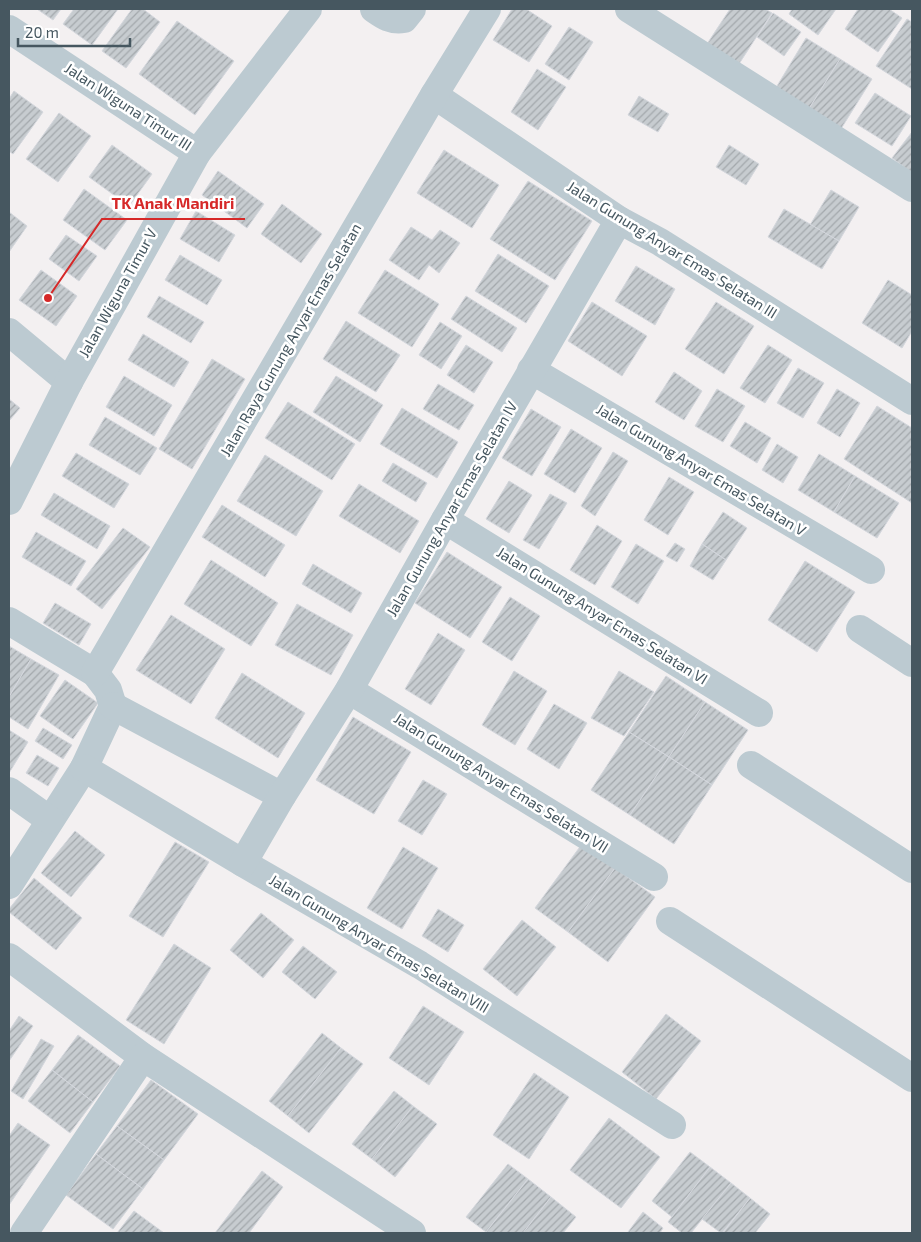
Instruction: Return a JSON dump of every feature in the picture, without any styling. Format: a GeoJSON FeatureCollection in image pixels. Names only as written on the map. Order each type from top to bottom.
{"type":"FeatureCollection","features":[{"type":"Feature","properties":{"kind":"street","name":"Jalan Wiguna Timur V"},"geometry":{"type":"LineString","coordinates":[[9,501],[68,382],[197,153],[308,9]]}},
{"type":"Feature","properties":{"kind":"street"},"geometry":{"type":"LineString","coordinates":[[374,9],[388,18],[397,20],[408,14]]}},
{"type":"Feature","properties":{"kind":"street","name":"Jalan Raya Gunung Anyar Emas Selatan"},"geometry":{"type":"LineString","coordinates":[[95,673],[434,95],[487,9]]}},
{"type":"Feature","properties":{"kind":"street"},"geometry":{"type":"LineString","coordinates":[[629,9],[912,188]]}},
{"type":"Feature","properties":{"kind":"street","name":"Jalan Wiguna Timur III"},"geometry":{"type":"LineString","coordinates":[[9,29],[197,153]]}},
{"type":"Feature","properties":{"kind":"street","name":"Jalan Gunung Anyar Emas Selatan III"},"geometry":{"type":"LineString","coordinates":[[434,95],[619,220],[668,248],[912,401]]}},
{"type":"Feature","properties":{"kind":"street","name":"Jalan Gunung Anyar Emas Selatan IV"},"geometry":{"type":"LineString","coordinates":[[243,863],[282,796],[349,690],[531,370],[619,220]]}},
{"type":"Feature","properties":{"kind":"street"},"geometry":{"type":"LineString","coordinates":[[9,332],[68,382]]}},
{"type":"Feature","properties":{"kind":"street","name":"Jalan Gunung Anyar Emas Selatan V"},"geometry":{"type":"LineString","coordinates":[[531,370],[871,570]]}},
{"type":"Feature","properties":{"kind":"street","name":"Jalan Gunung Anyar Emas Selatan VI"},"geometry":{"type":"LineString","coordinates":[[445,520],[759,713]]}},
{"type":"Feature","properties":{"kind":"street"},"geometry":{"type":"LineString","coordinates":[[9,621],[95,673],[108,690],[112,706],[84,768],[9,885]]}},
{"type":"Feature","properties":{"kind":"street"},"geometry":{"type":"LineString","coordinates":[[860,629],[912,663]]}},
{"type":"Feature","properties":{"kind":"street","name":"Jalan Gunung Anyar Emas Selatan VII"},"geometry":{"type":"LineString","coordinates":[[349,690],[654,877]]}},
{"type":"Feature","properties":{"kind":"street"},"geometry":{"type":"LineString","coordinates":[[112,706],[282,796]]}},
{"type":"Feature","properties":{"kind":"street"},"geometry":{"type":"LineString","coordinates":[[751,765],[912,869]]}},
{"type":"Feature","properties":{"kind":"street","name":"Jalan Gunung Anyar Emas Selatan VIII"},"geometry":{"type":"LineString","coordinates":[[84,768],[243,863],[420,965],[672,1125]]}},
{"type":"Feature","properties":{"kind":"street"},"geometry":{"type":"LineString","coordinates":[[9,791],[50,820]]}},
{"type":"Feature","properties":{"kind":"street"},"geometry":{"type":"LineString","coordinates":[[670,922],[912,1078]]}},
{"type":"Feature","properties":{"kind":"street"},"geometry":{"type":"LineString","coordinates":[[9,957],[143,1058],[412,1233]]}},
{"type":"Feature","properties":{"kind":"street"},"geometry":{"type":"LineString","coordinates":[[24,1233],[143,1058]]}},
{"type":"Feature","properties":{"kind":"building"},"geometry":{"type":"Polygon","coordinates":[[[37,9],[61,9],[53,20],[37,9]]]}},
{"type":"Feature","properties":{"kind":"building"},"geometry":{"type":"Polygon","coordinates":[[[74,9],[118,9],[92,45],[63,24],[74,9]]]}},
{"type":"Feature","properties":{"kind":"building"},"geometry":{"type":"Polygon","coordinates":[[[132,9],[143,9],[160,22],[126,68],[102,51],[132,9]]]}},
{"type":"Feature","properties":{"kind":"building"},"geometry":{"type":"Polygon","coordinates":[[[512,9],[526,9],[552,26],[529,62],[493,40],[512,9]]]}},
{"type":"Feature","properties":{"kind":"building"},"geometry":{"type":"Polygon","coordinates":[[[730,9],[765,9],[772,13],[737,67],[705,47],[730,9]]]}},
{"type":"Feature","properties":{"kind":"building"},"geometry":{"type":"Polygon","coordinates":[[[792,9],[836,9],[818,35],[789,14],[792,9]]]}},
{"type":"Feature","properties":{"kind":"building"},"geometry":{"type":"Polygon","coordinates":[[[858,9],[889,9],[902,18],[878,52],[845,29],[858,9]]]}},
{"type":"Feature","properties":{"kind":"building"},"geometry":{"type":"Polygon","coordinates":[[[773,13],[801,32],[784,56],[757,37],[773,13]]]}},
{"type":"Feature","properties":{"kind":"building"},"geometry":{"type":"Polygon","coordinates":[[[907,19],[912,22],[912,89],[876,66],[907,19]]]}},
{"type":"Feature","properties":{"kind":"building"},"geometry":{"type":"Polygon","coordinates":[[[177,21],[234,61],[195,115],[139,74],[177,21]]]}},
{"type":"Feature","properties":{"kind":"building"},"geometry":{"type":"Polygon","coordinates":[[[569,27],[593,42],[569,80],[545,64],[569,27]]]}},
{"type":"Feature","properties":{"kind":"building"},"geometry":{"type":"Polygon","coordinates":[[[806,38],[840,59],[807,112],[774,91],[806,38]]]}},
{"type":"Feature","properties":{"kind":"building"},"geometry":{"type":"Polygon","coordinates":[[[840,59],[872,79],[839,132],[807,112],[840,59]]]}},
{"type":"Feature","properties":{"kind":"building"},"geometry":{"type":"Polygon","coordinates":[[[537,69],[566,87],[538,130],[511,112],[537,69]]]}},
{"type":"Feature","properties":{"kind":"building"},"geometry":{"type":"Polygon","coordinates":[[[14,91],[43,112],[13,154],[9,151],[9,99],[14,91]]]}},
{"type":"Feature","properties":{"kind":"building"},"geometry":{"type":"Polygon","coordinates":[[[875,93],[911,116],[892,146],[855,123],[875,93]]]}},
{"type":"Feature","properties":{"kind":"building"},"geometry":{"type":"Polygon","coordinates":[[[639,96],[669,114],[658,132],[628,115],[639,96]]]}},
{"type":"Feature","properties":{"kind":"building"},"geometry":{"type":"Polygon","coordinates":[[[59,113],[91,136],[58,182],[26,159],[59,113]]]}},
{"type":"Feature","properties":{"kind":"building"},"geometry":{"type":"Polygon","coordinates":[[[912,132],[912,173],[892,158],[912,132]]]}},
{"type":"Feature","properties":{"kind":"building"},"geometry":{"type":"Polygon","coordinates":[[[112,145],[152,174],[129,206],[89,177],[112,145]]]}},
{"type":"Feature","properties":{"kind":"building"},"geometry":{"type":"Polygon","coordinates":[[[729,145],[759,164],[746,185],[716,167],[729,145]]]}},
{"type":"Feature","properties":{"kind":"building"},"geometry":{"type":"Polygon","coordinates":[[[444,150],[499,185],[472,228],[417,193],[444,150]]]}},
{"type":"Feature","properties":{"kind":"building"},"geometry":{"type":"Polygon","coordinates":[[[218,171],[264,204],[247,228],[202,195],[218,171]]]}},
{"type":"Feature","properties":{"kind":"building"},"geometry":{"type":"Polygon","coordinates":[[[528,181],[592,221],[555,280],[490,239],[528,181]]]}},
{"type":"Feature","properties":{"kind":"building"},"geometry":{"type":"Polygon","coordinates":[[[84,189],[127,220],[105,250],[63,220],[84,189]]]}},
{"type":"Feature","properties":{"kind":"building"},"geometry":{"type":"Polygon","coordinates":[[[831,190],[859,207],[839,241],[810,225],[831,190]]]}},
{"type":"Feature","properties":{"kind":"building"},"geometry":{"type":"Polygon","coordinates":[[[282,204],[322,234],[301,263],[261,234],[282,204]]]}},
{"type":"Feature","properties":{"kind":"building"},"geometry":{"type":"Polygon","coordinates":[[[784,209],[839,241],[822,269],[768,237],[784,209]]]}},
{"type":"Feature","properties":{"kind":"building"},"geometry":{"type":"Polygon","coordinates":[[[196,211],[235,235],[219,262],[180,239],[196,211]]]}},
{"type":"Feature","properties":{"kind":"building"},"geometry":{"type":"Polygon","coordinates":[[[9,212],[27,226],[9,252],[9,212]]]}},
{"type":"Feature","properties":{"kind":"building"},"geometry":{"type":"Polygon","coordinates":[[[411,227],[432,240],[440,230],[460,243],[439,273],[429,265],[419,280],[389,260],[411,227]]]}},
{"type":"Feature","properties":{"kind":"building"},"geometry":{"type":"Polygon","coordinates":[[[66,235],[97,256],[79,281],[49,259],[66,235]]]}},
{"type":"Feature","properties":{"kind":"building"},"geometry":{"type":"Polygon","coordinates":[[[498,254],[549,286],[526,323],[475,291],[498,254]]]}},
{"type":"Feature","properties":{"kind":"building"},"geometry":{"type":"Polygon","coordinates":[[[180,255],[222,280],[207,305],[165,280],[180,255]]]}},
{"type":"Feature","properties":{"kind":"building"},"geometry":{"type":"Polygon","coordinates":[[[636,266],[675,289],[655,325],[615,301],[636,266]]]}},
{"type":"Feature","properties":{"kind":"building"},"geometry":{"type":"Polygon","coordinates":[[[41,270],[77,296],[56,326],[19,300],[41,270]]]}},
{"type":"Feature","properties":{"kind":"building"},"geometry":{"type":"Polygon","coordinates":[[[385,270],[439,304],[412,347],[358,313],[385,270]]]}},
{"type":"Feature","properties":{"kind":"building"},"geometry":{"type":"Polygon","coordinates":[[[888,280],[912,295],[912,331],[902,348],[862,323],[888,280]]]}},
{"type":"Feature","properties":{"kind":"building"},"geometry":{"type":"Polygon","coordinates":[[[159,296],[204,322],[191,343],[147,317],[159,296]]]}},
{"type":"Feature","properties":{"kind":"building"},"geometry":{"type":"Polygon","coordinates":[[[466,296],[517,328],[502,352],[451,319],[466,296]]]}},
{"type":"Feature","properties":{"kind":"building"},"geometry":{"type":"Polygon","coordinates":[[[592,302],[647,336],[622,376],[568,341],[592,302]]]}},
{"type":"Feature","properties":{"kind":"building"},"geometry":{"type":"Polygon","coordinates":[[[716,302],[754,326],[724,374],[685,349],[716,302]]]}},
{"type":"Feature","properties":{"kind":"building"},"geometry":{"type":"Polygon","coordinates":[[[346,321],[400,355],[376,392],[323,359],[346,321]]]}},
{"type":"Feature","properties":{"kind":"building"},"geometry":{"type":"Polygon","coordinates":[[[440,322],[462,336],[441,369],[419,355],[440,322]]]}},
{"type":"Feature","properties":{"kind":"building"},"geometry":{"type":"Polygon","coordinates":[[[143,334],[189,362],[174,387],[128,360],[143,334]]]}},
{"type":"Feature","properties":{"kind":"building"},"geometry":{"type":"Polygon","coordinates":[[[466,345],[493,362],[474,393],[447,375],[466,345]]]}},
{"type":"Feature","properties":{"kind":"building"},"geometry":{"type":"Polygon","coordinates":[[[768,345],[792,360],[765,403],[740,388],[768,345]]]}},
{"type":"Feature","properties":{"kind":"building"},"geometry":{"type":"Polygon","coordinates":[[[212,359],[245,379],[192,469],[159,449],[212,359]]]}},
{"type":"Feature","properties":{"kind":"building"},"geometry":{"type":"Polygon","coordinates":[[[798,368],[824,383],[803,418],[777,403],[798,368]]]}},
{"type":"Feature","properties":{"kind":"building"},"geometry":{"type":"Polygon","coordinates":[[[674,372],[702,391],[684,420],[655,402],[674,372]]]}},
{"type":"Feature","properties":{"kind":"building"},"geometry":{"type":"Polygon","coordinates":[[[124,376],[172,405],[154,436],[106,407],[124,376]]]}},
{"type":"Feature","properties":{"kind":"building"},"geometry":{"type":"Polygon","coordinates":[[[336,376],[383,405],[360,442],[313,412],[336,376]]]}},
{"type":"Feature","properties":{"kind":"building"},"geometry":{"type":"Polygon","coordinates":[[[438,384],[474,405],[459,430],[423,409],[438,384]]]}},
{"type":"Feature","properties":{"kind":"building"},"geometry":{"type":"Polygon","coordinates":[[[717,389],[745,406],[723,442],[695,426],[717,389]]]}},
{"type":"Feature","properties":{"kind":"building"},"geometry":{"type":"Polygon","coordinates":[[[837,389],[860,403],[840,437],[817,423],[837,389]]]}},
{"type":"Feature","properties":{"kind":"building"},"geometry":{"type":"Polygon","coordinates":[[[9,399],[20,408],[9,421],[9,399]]]}},
{"type":"Feature","properties":{"kind":"building"},"geometry":{"type":"Polygon","coordinates":[[[288,402],[355,444],[332,480],[265,438],[288,402]]]}},
{"type":"Feature","properties":{"kind":"building"},"geometry":{"type":"Polygon","coordinates":[[[877,406],[912,428],[912,503],[844,459],[877,406]]]}},
{"type":"Feature","properties":{"kind":"building"},"geometry":{"type":"Polygon","coordinates":[[[402,408],[458,442],[437,478],[380,444],[402,408]]]}},
{"type":"Feature","properties":{"kind":"building"},"geometry":{"type":"Polygon","coordinates":[[[531,409],[561,427],[532,476],[502,458],[531,409]]]}},
{"type":"Feature","properties":{"kind":"building"},"geometry":{"type":"Polygon","coordinates":[[[105,417],[157,448],[140,475],[89,445],[105,417]]]}},
{"type":"Feature","properties":{"kind":"building"},"geometry":{"type":"Polygon","coordinates":[[[745,422],[771,438],[757,463],[730,446],[745,422]]]}},
{"type":"Feature","properties":{"kind":"building"},"geometry":{"type":"Polygon","coordinates":[[[571,429],[602,448],[575,493],[544,474],[571,429]]]}},
{"type":"Feature","properties":{"kind":"building"},"geometry":{"type":"Polygon","coordinates":[[[777,444],[798,457],[783,483],[762,470],[777,444]]]}},
{"type":"Feature","properties":{"kind":"building"},"geometry":{"type":"Polygon","coordinates":[[[613,452],[628,461],[595,516],[581,506],[613,452]]]}},
{"type":"Feature","properties":{"kind":"building"},"geometry":{"type":"Polygon","coordinates":[[[76,453],[129,484],[114,508],[62,476],[76,453]]]}},
{"type":"Feature","properties":{"kind":"building"},"geometry":{"type":"Polygon","coordinates":[[[819,454],[855,476],[834,512],[798,490],[819,454]]]}},
{"type":"Feature","properties":{"kind":"building"},"geometry":{"type":"Polygon","coordinates":[[[265,455],[323,491],[296,536],[237,501],[265,455]]]}},
{"type":"Feature","properties":{"kind":"building"},"geometry":{"type":"Polygon","coordinates":[[[393,463],[427,483],[416,502],[382,481],[393,463]]]}},
{"type":"Feature","properties":{"kind":"building"},"geometry":{"type":"Polygon","coordinates":[[[855,476],[899,503],[877,538],[834,512],[855,476]]]}},
{"type":"Feature","properties":{"kind":"building"},"geometry":{"type":"Polygon","coordinates":[[[669,477],[694,492],[668,535],[644,520],[669,477]]]}},
{"type":"Feature","properties":{"kind":"building"},"geometry":{"type":"Polygon","coordinates":[[[509,481],[532,495],[509,533],[486,519],[509,481]]]}},
{"type":"Feature","properties":{"kind":"building"},"geometry":{"type":"Polygon","coordinates":[[[359,484],[419,521],[400,553],[339,516],[359,484]]]}},
{"type":"Feature","properties":{"kind":"building"},"geometry":{"type":"Polygon","coordinates":[[[54,493],[110,526],[97,549],[41,515],[54,493]]]}},
{"type":"Feature","properties":{"kind":"building"},"geometry":{"type":"Polygon","coordinates":[[[550,494],[567,503],[539,549],[523,540],[550,494]]]}},
{"type":"Feature","properties":{"kind":"building"},"geometry":{"type":"Polygon","coordinates":[[[222,505],[285,545],[265,577],[202,537],[222,505]]]}},
{"type":"Feature","properties":{"kind":"building"},"geometry":{"type":"Polygon","coordinates":[[[723,512],[747,528],[726,560],[702,544],[723,512]]]}},
{"type":"Feature","properties":{"kind":"building"},"geometry":{"type":"Polygon","coordinates":[[[597,525],[622,541],[595,585],[570,570],[597,525]]]}},
{"type":"Feature","properties":{"kind":"building"},"geometry":{"type":"Polygon","coordinates":[[[123,528],[150,547],[102,609],[76,589],[123,528]]]}},
{"type":"Feature","properties":{"kind":"building"},"geometry":{"type":"Polygon","coordinates":[[[36,532],[86,561],[71,586],[22,557],[36,532]]]}},
{"type":"Feature","properties":{"kind":"building"},"geometry":{"type":"Polygon","coordinates":[[[675,543],[685,549],[677,562],[666,556],[675,543]]]}},
{"type":"Feature","properties":{"kind":"building"},"geometry":{"type":"Polygon","coordinates":[[[636,544],[664,561],[638,604],[611,587],[636,544]]]}},
{"type":"Feature","properties":{"kind":"building"},"geometry":{"type":"Polygon","coordinates":[[[702,544],[726,560],[713,580],[690,566],[702,544]]]}},
{"type":"Feature","properties":{"kind":"building"},"geometry":{"type":"Polygon","coordinates":[[[447,552],[502,587],[470,638],[415,603],[447,552]]]}},
{"type":"Feature","properties":{"kind":"building"},"geometry":{"type":"Polygon","coordinates":[[[211,560],[278,603],[251,646],[184,604],[211,560]]]}},
{"type":"Feature","properties":{"kind":"building"},"geometry":{"type":"Polygon","coordinates":[[[805,561],[855,592],[817,652],[768,620],[805,561]]]}},
{"type":"Feature","properties":{"kind":"building"},"geometry":{"type":"Polygon","coordinates":[[[313,564],[362,593],[351,613],[302,584],[313,564]]]}},
{"type":"Feature","properties":{"kind":"building"},"geometry":{"type":"Polygon","coordinates":[[[510,597],[540,616],[512,661],[482,642],[510,597]]]}},
{"type":"Feature","properties":{"kind":"building"},"geometry":{"type":"Polygon","coordinates":[[[55,603],[91,624],[79,645],[43,623],[55,603]]]}},
{"type":"Feature","properties":{"kind":"building"},"geometry":{"type":"Polygon","coordinates":[[[297,604],[353,635],[331,675],[275,645],[297,604]]]}},
{"type":"Feature","properties":{"kind":"building"},"geometry":{"type":"Polygon","coordinates":[[[171,615],[225,649],[191,704],[136,670],[171,615]]]}},
{"type":"Feature","properties":{"kind":"building"},"geometry":{"type":"Polygon","coordinates":[[[438,633],[465,650],[431,705],[405,689],[438,633]]]}},
{"type":"Feature","properties":{"kind":"building"},"geometry":{"type":"Polygon","coordinates":[[[9,646],[31,659],[9,697],[9,646]]]}},
{"type":"Feature","properties":{"kind":"building"},"geometry":{"type":"Polygon","coordinates":[[[31,659],[59,675],[28,729],[9,717],[9,697],[31,659]]]}},
{"type":"Feature","properties":{"kind":"building"},"geometry":{"type":"Polygon","coordinates":[[[514,671],[547,691],[515,745],[482,725],[514,671]]]}},
{"type":"Feature","properties":{"kind":"building"},"geometry":{"type":"Polygon","coordinates":[[[619,671],[654,692],[624,736],[591,718],[619,671]]]}},
{"type":"Feature","properties":{"kind":"building"},"geometry":{"type":"Polygon","coordinates":[[[242,673],[305,713],[278,758],[215,718],[242,673]]]}},
{"type":"Feature","properties":{"kind":"building"},"geometry":{"type":"Polygon","coordinates":[[[666,676],[705,702],[669,757],[629,732],[666,676]]]}},
{"type":"Feature","properties":{"kind":"building"},"geometry":{"type":"Polygon","coordinates":[[[65,680],[98,703],[73,739],[40,716],[65,680]]]}},
{"type":"Feature","properties":{"kind":"building"},"geometry":{"type":"Polygon","coordinates":[[[705,702],[748,730],[712,785],[669,757],[705,702]]]}},
{"type":"Feature","properties":{"kind":"building"},"geometry":{"type":"Polygon","coordinates":[[[554,704],[587,723],[559,769],[527,749],[554,704]]]}},
{"type":"Feature","properties":{"kind":"building"},"geometry":{"type":"Polygon","coordinates":[[[353,717],[411,752],[374,814],[316,780],[353,717]]]}},
{"type":"Feature","properties":{"kind":"building"},"geometry":{"type":"Polygon","coordinates":[[[43,728],[72,745],[63,759],[35,741],[43,728]]]}},
{"type":"Feature","properties":{"kind":"building"},"geometry":{"type":"Polygon","coordinates":[[[9,730],[28,742],[9,773],[9,730]]]}},
{"type":"Feature","properties":{"kind":"building"},"geometry":{"type":"Polygon","coordinates":[[[629,732],[669,757],[630,815],[591,790],[629,732]]]}},
{"type":"Feature","properties":{"kind":"building"},"geometry":{"type":"Polygon","coordinates":[[[37,755],[59,768],[48,786],[26,773],[37,755]]]}},
{"type":"Feature","properties":{"kind":"building"},"geometry":{"type":"Polygon","coordinates":[[[669,757],[712,785],[674,844],[630,815],[669,757]]]}},
{"type":"Feature","properties":{"kind":"building"},"geometry":{"type":"Polygon","coordinates":[[[423,780],[447,794],[422,835],[398,821],[423,780]]]}},
{"type":"Feature","properties":{"kind":"building"},"geometry":{"type":"Polygon","coordinates":[[[75,831],[105,855],[71,897],[41,873],[75,831]]]}},
{"type":"Feature","properties":{"kind":"building"},"geometry":{"type":"Polygon","coordinates":[[[175,842],[209,862],[163,937],[129,916],[175,842]]]}},
{"type":"Feature","properties":{"kind":"building"},"geometry":{"type":"Polygon","coordinates":[[[582,844],[615,868],[568,932],[535,908],[582,844]]]}},
{"type":"Feature","properties":{"kind":"building"},"geometry":{"type":"Polygon","coordinates":[[[403,847],[438,868],[402,929],[367,908],[403,847]]]}},
{"type":"Feature","properties":{"kind":"building"},"geometry":{"type":"Polygon","coordinates":[[[615,868],[655,897],[608,962],[568,932],[615,868]]]}},
{"type":"Feature","properties":{"kind":"building"},"geometry":{"type":"Polygon","coordinates":[[[34,878],[82,918],[56,950],[9,912],[9,909],[34,878]]]}},
{"type":"Feature","properties":{"kind":"building"},"geometry":{"type":"Polygon","coordinates":[[[438,909],[464,925],[448,952],[422,936],[438,909]]]}},
{"type":"Feature","properties":{"kind":"building"},"geometry":{"type":"Polygon","coordinates":[[[261,913],[294,940],[263,978],[230,950],[261,913]]]}},
{"type":"Feature","properties":{"kind":"building"},"geometry":{"type":"Polygon","coordinates":[[[522,920],[556,947],[517,996],[483,969],[522,920]]]}},
{"type":"Feature","properties":{"kind":"building"},"geometry":{"type":"Polygon","coordinates":[[[174,944],[211,968],[164,1044],[126,1020],[174,944]]]}},
{"type":"Feature","properties":{"kind":"building"},"geometry":{"type":"Polygon","coordinates":[[[303,946],[337,972],[315,999],[282,972],[303,946]]]}},
{"type":"Feature","properties":{"kind":"building"},"geometry":{"type":"Polygon","coordinates":[[[423,1006],[464,1032],[429,1085],[389,1058],[423,1006]]]}},
{"type":"Feature","properties":{"kind":"building"},"geometry":{"type":"Polygon","coordinates":[[[666,1014],[701,1041],[656,1099],[622,1072],[666,1014]]]}},
{"type":"Feature","properties":{"kind":"building"},"geometry":{"type":"Polygon","coordinates":[[[19,1016],[33,1026],[9,1061],[9,1031],[19,1016]]]}},
{"type":"Feature","properties":{"kind":"building"},"geometry":{"type":"Polygon","coordinates":[[[322,1033],[341,1048],[288,1116],[269,1101],[322,1033]]]}},
{"type":"Feature","properties":{"kind":"building"},"geometry":{"type":"Polygon","coordinates":[[[78,1035],[120,1066],[93,1102],[52,1070],[78,1035]]]}},
{"type":"Feature","properties":{"kind":"building"},"geometry":{"type":"Polygon","coordinates":[[[41,1039],[54,1046],[23,1099],[11,1091],[41,1039]]]}},
{"type":"Feature","properties":{"kind":"building"},"geometry":{"type":"Polygon","coordinates":[[[341,1048],[363,1064],[309,1133],[288,1116],[341,1048]]]}},
{"type":"Feature","properties":{"kind":"building"},"geometry":{"type":"Polygon","coordinates":[[[52,1070],[93,1102],[70,1133],[28,1101],[52,1070]]]}},
{"type":"Feature","properties":{"kind":"building"},"geometry":{"type":"Polygon","coordinates":[[[534,1073],[569,1097],[529,1159],[493,1135],[534,1073]]]}},
{"type":"Feature","properties":{"kind":"building"},"geometry":{"type":"Polygon","coordinates":[[[151,1080],[198,1114],[164,1160],[117,1126],[151,1080]]]}},
{"type":"Feature","properties":{"kind":"building"},"geometry":{"type":"Polygon","coordinates":[[[394,1091],[413,1106],[372,1159],[352,1144],[394,1091]]]}},
{"type":"Feature","properties":{"kind":"building"},"geometry":{"type":"Polygon","coordinates":[[[413,1106],[437,1124],[395,1177],[372,1159],[413,1106]]]}},
{"type":"Feature","properties":{"kind":"building"},"geometry":{"type":"Polygon","coordinates":[[[609,1118],[660,1157],[621,1208],[570,1170],[609,1118]]]}},
{"type":"Feature","properties":{"kind":"building"},"geometry":{"type":"Polygon","coordinates":[[[18,1123],[50,1145],[9,1205],[9,1136],[18,1123]]]}},
{"type":"Feature","properties":{"kind":"building"},"geometry":{"type":"Polygon","coordinates":[[[117,1126],[164,1160],[143,1189],[96,1154],[117,1126]]]}},
{"type":"Feature","properties":{"kind":"building"},"geometry":{"type":"Polygon","coordinates":[[[690,1152],[710,1167],[672,1217],[652,1201],[690,1152]]]}},
{"type":"Feature","properties":{"kind":"building"},"geometry":{"type":"Polygon","coordinates":[[[96,1154],[143,1189],[113,1229],[66,1195],[96,1154]]]}},
{"type":"Feature","properties":{"kind":"building"},"geometry":{"type":"Polygon","coordinates":[[[508,1164],[528,1179],[486,1232],[466,1217],[508,1164]]]}},
{"type":"Feature","properties":{"kind":"building"},"geometry":{"type":"Polygon","coordinates":[[[710,1167],[731,1183],[691,1233],[682,1233],[668,1222],[710,1167]]]}},
{"type":"Feature","properties":{"kind":"building"},"geometry":{"type":"Polygon","coordinates":[[[262,1171],[283,1187],[249,1233],[215,1233],[262,1171]]]}},
{"type":"Feature","properties":{"kind":"building"},"geometry":{"type":"Polygon","coordinates":[[[528,1179],[551,1197],[523,1233],[486,1232],[528,1179]]]}},
{"type":"Feature","properties":{"kind":"building"},"geometry":{"type":"Polygon","coordinates":[[[731,1183],[750,1198],[721,1233],[702,1219],[731,1183]]]}},
{"type":"Feature","properties":{"kind":"building"},"geometry":{"type":"Polygon","coordinates":[[[551,1197],[576,1217],[563,1233],[523,1233],[551,1197]]]}},
{"type":"Feature","properties":{"kind":"building"},"geometry":{"type":"Polygon","coordinates":[[[750,1198],[770,1214],[755,1233],[723,1233],[750,1198]]]}},
{"type":"Feature","properties":{"kind":"building"},"geometry":{"type":"Polygon","coordinates":[[[134,1211],[164,1233],[117,1233],[134,1211]]]}},
{"type":"Feature","properties":{"kind":"building"},"geometry":{"type":"Polygon","coordinates":[[[643,1212],[663,1228],[660,1233],[628,1232],[643,1212]]]}},
{"type":"Feature","properties":{"kind":"place","name":"TK Anak Mandiri"},"geometry":{"type":"Point","coordinates":[48,298]}}]}
